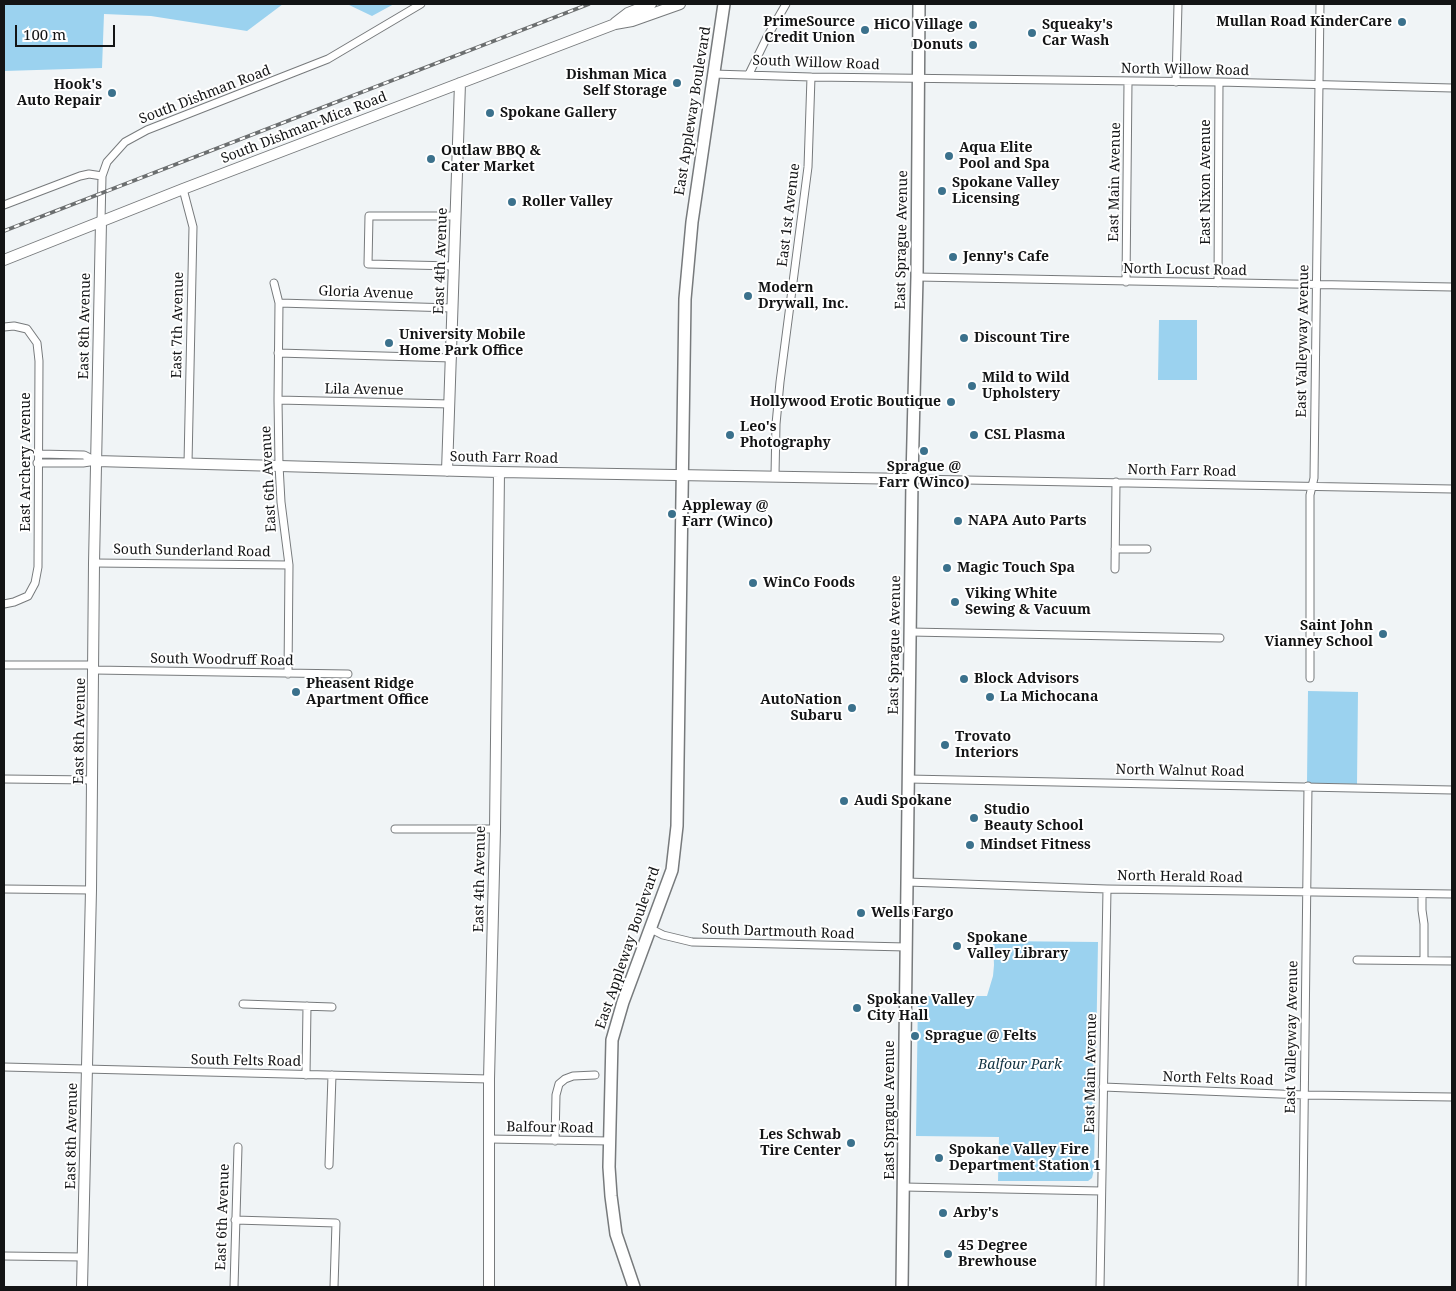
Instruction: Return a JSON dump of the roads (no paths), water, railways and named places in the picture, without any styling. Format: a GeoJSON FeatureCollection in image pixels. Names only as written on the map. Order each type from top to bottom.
{"type":"FeatureCollection","features":[{"type":"Feature","properties":{"kind":"main road","name":"East Appleway Boulevard"},"geometry":{"type":"LineString","coordinates":[[634,1287],[616,1234],[611,1196],[612,1040],[623,1002],[672,870],[678,826],[685,299],[692,222],[724,4]]}},
{"type":"Feature","properties":{"kind":"main road","name":"East Sprague Avenue"},"geometry":{"type":"LineString","coordinates":[[902,1287],[912,479],[917,277],[919,4]]}},
{"type":"Feature","properties":{"kind":"street","name":"South Dishman Road"},"geometry":{"type":"LineString","coordinates":[[102,176],[107,162],[112,155],[120,146],[132,138],[328,60],[421,4]]}},
{"type":"Feature","properties":{"kind":"street","name":"South Dishman-Mica Road"},"geometry":{"type":"LineString","coordinates":[[614,24],[628,13],[651,4]]}},
{"type":"Feature","properties":{"kind":"street","name":"South Dishman-Mica Road"},"geometry":{"type":"LineString","coordinates":[[4,260],[183,189],[614,24],[632,21],[680,4]]}},
{"type":"Feature","properties":{"kind":"street"},"geometry":{"type":"LineString","coordinates":[[749,74],[786,4]]}},
{"type":"Feature","properties":{"kind":"street"},"geometry":{"type":"LineString","coordinates":[[1176,82],[1178,4]]}},
{"type":"Feature","properties":{"kind":"street","name":"East Valleyway Avenue"},"geometry":{"type":"LineString","coordinates":[[1310,678],[1310,495],[1314,478],[1320,4]]}},
{"type":"Feature","properties":{"kind":"street","name":"South Willow Road"},"geometry":{"type":"LineString","coordinates":[[713,74],[918,78]]}},
{"type":"Feature","properties":{"kind":"street","name":"East 1st Avenue"},"geometry":{"type":"LineString","coordinates":[[775,475],[776,424],[780,382],[808,166],[811,77]]}},
{"type":"Feature","properties":{"kind":"street","name":"North Willow Road"},"geometry":{"type":"LineString","coordinates":[[918,78],[1219,82],[1452,88]]}},
{"type":"Feature","properties":{"kind":"street","name":"East Main Avenue"},"geometry":{"type":"LineString","coordinates":[[1126,282],[1128,82]]}},
{"type":"Feature","properties":{"kind":"street","name":"East Nixon Avenue"},"geometry":{"type":"LineString","coordinates":[[1218,283],[1219,82]]}},
{"type":"Feature","properties":{"kind":"street","name":"East 4th Avenue"},"geometry":{"type":"LineString","coordinates":[[447,471],[460,83]]}},
{"type":"Feature","properties":{"kind":"street"},"geometry":{"type":"LineString","coordinates":[[4,205],[80,176],[88,174],[102,176]]}},
{"type":"Feature","properties":{"kind":"street","name":"East 8th Avenue"},"geometry":{"type":"LineString","coordinates":[[82,1287],[93,780],[94,563],[102,176]]}},
{"type":"Feature","properties":{"kind":"street","name":"East 7th Avenue"},"geometry":{"type":"LineString","coordinates":[[183,189],[193,227],[188,463]]}},
{"type":"Feature","properties":{"kind":"street"},"geometry":{"type":"LineString","coordinates":[[454,266],[368,264],[369,216],[456,216]]}},
{"type":"Feature","properties":{"kind":"street","name":"North Locust Road"},"geometry":{"type":"LineString","coordinates":[[917,277],[1452,287]]}},
{"type":"Feature","properties":{"kind":"street","name":"East 6th Avenue"},"geometry":{"type":"LineString","coordinates":[[274,283],[279,303],[278,400],[281,502],[289,565],[288,674]]}},
{"type":"Feature","properties":{"kind":"street","name":"Gloria Avenue"},"geometry":{"type":"LineString","coordinates":[[279,303],[453,308]]}},
{"type":"Feature","properties":{"kind":"street","name":"East Archery Avenue"},"geometry":{"type":"LineString","coordinates":[[4,327],[14,326],[27,329],[37,343],[39,361],[38,567],[35,583],[28,596],[4,604]]}},
{"type":"Feature","properties":{"kind":"street"},"geometry":{"type":"LineString","coordinates":[[278,353],[452,358]]}},
{"type":"Feature","properties":{"kind":"street","name":"Lila Avenue"},"geometry":{"type":"LineString","coordinates":[[278,400],[450,404]]}},
{"type":"Feature","properties":{"kind":"street","name":"South Farr Road"},"geometry":{"type":"LineString","coordinates":[[38,454],[84,455],[96,461]]}},
{"type":"Feature","properties":{"kind":"street","name":"South Farr Road"},"geometry":{"type":"LineString","coordinates":[[38,463],[83,464],[96,461],[447,471],[775,475],[912,479]]}},
{"type":"Feature","properties":{"kind":"street","name":"East 4th Avenue"},"geometry":{"type":"LineString","coordinates":[[489,1287],[489,1079],[495,829],[499,472]]}},
{"type":"Feature","properties":{"kind":"street","name":"North Farr Road"},"geometry":{"type":"LineString","coordinates":[[912,479],[1452,489]]}},
{"type":"Feature","properties":{"kind":"street"},"geometry":{"type":"LineString","coordinates":[[1115,569],[1116,482]]}},
{"type":"Feature","properties":{"kind":"street"},"geometry":{"type":"LineString","coordinates":[[1115,549],[1147,550]]}},
{"type":"Feature","properties":{"kind":"street","name":"South Sunderland Road"},"geometry":{"type":"LineString","coordinates":[[94,563],[289,565]]}},
{"type":"Feature","properties":{"kind":"street"},"geometry":{"type":"LineString","coordinates":[[910,632],[1220,638]]}},
{"type":"Feature","properties":{"kind":"street","name":"South Woodruff Road"},"geometry":{"type":"LineString","coordinates":[[4,665],[288,674],[348,674]]}},
{"type":"Feature","properties":{"kind":"street","name":"North Walnut Road"},"geometry":{"type":"LineString","coordinates":[[908,778],[1452,790]]}},
{"type":"Feature","properties":{"kind":"street"},"geometry":{"type":"LineString","coordinates":[[4,779],[93,780]]}},
{"type":"Feature","properties":{"kind":"street","name":"East Valleyway Avenue"},"geometry":{"type":"LineString","coordinates":[[1302,1287],[1308,786]]}},
{"type":"Feature","properties":{"kind":"street"},"geometry":{"type":"LineString","coordinates":[[395,829],[495,829]]}},
{"type":"Feature","properties":{"kind":"street","name":"North Herald Road"},"geometry":{"type":"LineString","coordinates":[[907,882],[1106,889],[1452,894]]}},
{"type":"Feature","properties":{"kind":"street"},"geometry":{"type":"LineString","coordinates":[[4,889],[91,890]]}},
{"type":"Feature","properties":{"kind":"street","name":"East Main Avenue"},"geometry":{"type":"LineString","coordinates":[[1100,1287],[1106,889]]}},
{"type":"Feature","properties":{"kind":"street"},"geometry":{"type":"LineString","coordinates":[[1422,894],[1424,960]]}},
{"type":"Feature","properties":{"kind":"street","name":"South Dartmouth Road"},"geometry":{"type":"LineString","coordinates":[[651,929],[663,935],[692,942],[906,947]]}},
{"type":"Feature","properties":{"kind":"street"},"geometry":{"type":"LineString","coordinates":[[1357,960],[1452,961]]}},
{"type":"Feature","properties":{"kind":"street"},"geometry":{"type":"LineString","coordinates":[[243,1004],[332,1006]]}},
{"type":"Feature","properties":{"kind":"street"},"geometry":{"type":"LineString","coordinates":[[306,1075],[307,1006]]}},
{"type":"Feature","properties":{"kind":"street","name":"South Felts Road"},"geometry":{"type":"LineString","coordinates":[[4,1067],[489,1079]]}},
{"type":"Feature","properties":{"kind":"street"},"geometry":{"type":"LineString","coordinates":[[329,1165],[332,1075]]}},
{"type":"Feature","properties":{"kind":"street"},"geometry":{"type":"LineString","coordinates":[[555,1141],[556,1095],[559,1084],[573,1076],[595,1076]]}},
{"type":"Feature","properties":{"kind":"street","name":"North Felts Road"},"geometry":{"type":"LineString","coordinates":[[1103,1087],[1452,1097]]}},
{"type":"Feature","properties":{"kind":"street","name":"Balfour Road"},"geometry":{"type":"LineString","coordinates":[[489,1139],[610,1142]]}},
{"type":"Feature","properties":{"kind":"street","name":"East 6th Avenue"},"geometry":{"type":"LineString","coordinates":[[234,1287],[238,1147]]}},
{"type":"Feature","properties":{"kind":"street"},"geometry":{"type":"LineString","coordinates":[[904,1187],[1101,1191]]}},
{"type":"Feature","properties":{"kind":"street"},"geometry":{"type":"LineString","coordinates":[[235,1220],[336,1223],[334,1287]]}},
{"type":"Feature","properties":{"kind":"street"},"geometry":{"type":"LineString","coordinates":[[4,1256],[83,1257]]}},
{"type":"Feature","properties":{"kind":"railway"},"geometry":{"type":"LineString","coordinates":[[4,231],[589,4]]}},
{"type":"Feature","properties":{"kind":"place","name":"Mullan Road KinderCare"},"geometry":{"type":"Point","coordinates":[1402,22]}},
{"type":"Feature","properties":{"kind":"place","name":"HiCO Village"},"geometry":{"type":"Point","coordinates":[973,25]}},
{"type":"Feature","properties":{"kind":"place","name":"PrimeSource Credit Union"},"geometry":{"type":"Point","coordinates":[865,30]}},
{"type":"Feature","properties":{"kind":"place","name":"Squeaky's Car Wash"},"geometry":{"type":"Point","coordinates":[1032,33]}},
{"type":"Feature","properties":{"kind":"place","name":"Donuts"},"geometry":{"type":"Point","coordinates":[973,45]}},
{"type":"Feature","properties":{"kind":"place","name":"Dishman Mica Self Storage"},"geometry":{"type":"Point","coordinates":[677,83]}},
{"type":"Feature","properties":{"kind":"place","name":"Hook's Auto Repair"},"geometry":{"type":"Point","coordinates":[112,93]}},
{"type":"Feature","properties":{"kind":"place","name":"Spokane Gallery"},"geometry":{"type":"Point","coordinates":[490,113]}},
{"type":"Feature","properties":{"kind":"place","name":"Aqua Elite Pool and Spa"},"geometry":{"type":"Point","coordinates":[949,156]}},
{"type":"Feature","properties":{"kind":"place","name":"Outlaw BBQ & Cater Market"},"geometry":{"type":"Point","coordinates":[431,159]}},
{"type":"Feature","properties":{"kind":"place","name":"Spokane Valley Licensing"},"geometry":{"type":"Point","coordinates":[942,191]}},
{"type":"Feature","properties":{"kind":"place","name":"Roller Valley"},"geometry":{"type":"Point","coordinates":[512,202]}},
{"type":"Feature","properties":{"kind":"place","name":"Jenny's Cafe"},"geometry":{"type":"Point","coordinates":[953,257]}},
{"type":"Feature","properties":{"kind":"place","name":"Modern Drywall, Inc."},"geometry":{"type":"Point","coordinates":[748,296]}},
{"type":"Feature","properties":{"kind":"place","name":"Discount Tire"},"geometry":{"type":"Point","coordinates":[964,338]}},
{"type":"Feature","properties":{"kind":"place","name":"University Mobile Home Park Office"},"geometry":{"type":"Point","coordinates":[389,343]}},
{"type":"Feature","properties":{"kind":"place","name":"Mild to Wild Upholstery"},"geometry":{"type":"Point","coordinates":[972,386]}},
{"type":"Feature","properties":{"kind":"place","name":"Hollywood Erotic Boutique"},"geometry":{"type":"Point","coordinates":[951,402]}},
{"type":"Feature","properties":{"kind":"place","name":"Leo's Photography"},"geometry":{"type":"Point","coordinates":[730,435]}},
{"type":"Feature","properties":{"kind":"place","name":"CSL Plasma"},"geometry":{"type":"Point","coordinates":[974,435]}},
{"type":"Feature","properties":{"kind":"place","name":"Sprague @ Farr (Winco)"},"geometry":{"type":"Point","coordinates":[924,451]}},
{"type":"Feature","properties":{"kind":"place","name":"Appleway @ Farr (Winco)"},"geometry":{"type":"Point","coordinates":[672,514]}},
{"type":"Feature","properties":{"kind":"place","name":"NAPA Auto Parts"},"geometry":{"type":"Point","coordinates":[958,521]}},
{"type":"Feature","properties":{"kind":"place","name":"Magic Touch Spa"},"geometry":{"type":"Point","coordinates":[947,568]}},
{"type":"Feature","properties":{"kind":"place","name":"WinCo Foods"},"geometry":{"type":"Point","coordinates":[753,583]}},
{"type":"Feature","properties":{"kind":"place","name":"Viking White Sewing & Vacuum"},"geometry":{"type":"Point","coordinates":[955,602]}},
{"type":"Feature","properties":{"kind":"place","name":"Saint John Vianney School"},"geometry":{"type":"Point","coordinates":[1383,634]}},
{"type":"Feature","properties":{"kind":"place","name":"Block Advisors"},"geometry":{"type":"Point","coordinates":[964,679]}},
{"type":"Feature","properties":{"kind":"place","name":"Pheasent Ridge Apartment Office"},"geometry":{"type":"Point","coordinates":[296,692]}},
{"type":"Feature","properties":{"kind":"place","name":"La Michocana"},"geometry":{"type":"Point","coordinates":[990,697]}},
{"type":"Feature","properties":{"kind":"place","name":"AutoNation Subaru"},"geometry":{"type":"Point","coordinates":[852,708]}},
{"type":"Feature","properties":{"kind":"place","name":"Trovato Interiors"},"geometry":{"type":"Point","coordinates":[945,745]}},
{"type":"Feature","properties":{"kind":"place","name":"Audi Spokane"},"geometry":{"type":"Point","coordinates":[844,801]}},
{"type":"Feature","properties":{"kind":"place","name":"Studio Beauty School"},"geometry":{"type":"Point","coordinates":[974,818]}},
{"type":"Feature","properties":{"kind":"place","name":"Mindset Fitness"},"geometry":{"type":"Point","coordinates":[970,845]}},
{"type":"Feature","properties":{"kind":"place","name":"Wells Fargo"},"geometry":{"type":"Point","coordinates":[861,913]}},
{"type":"Feature","properties":{"kind":"place","name":"Spokane Valley Library"},"geometry":{"type":"Point","coordinates":[957,946]}},
{"type":"Feature","properties":{"kind":"place","name":"Spokane Valley City Hall"},"geometry":{"type":"Point","coordinates":[857,1008]}},
{"type":"Feature","properties":{"kind":"place","name":"Sprague @ Felts"},"geometry":{"type":"Point","coordinates":[915,1036]}},
{"type":"Feature","properties":{"kind":"place","name":"Les Schwab Tire Center"},"geometry":{"type":"Point","coordinates":[851,1143]}},
{"type":"Feature","properties":{"kind":"place","name":"Spokane Valley Fire Department Station 1"},"geometry":{"type":"Point","coordinates":[939,1158]}},
{"type":"Feature","properties":{"kind":"place","name":"Arby's"},"geometry":{"type":"Point","coordinates":[943,1213]}},
{"type":"Feature","properties":{"kind":"place","name":"45 Degree Brewhouse"},"geometry":{"type":"Point","coordinates":[948,1254]}},
{"type":"Feature","properties":{"kind":"park label","name":"Balfour Park"},"geometry":{"type":"Point","coordinates":[1020,1065]}}]}
